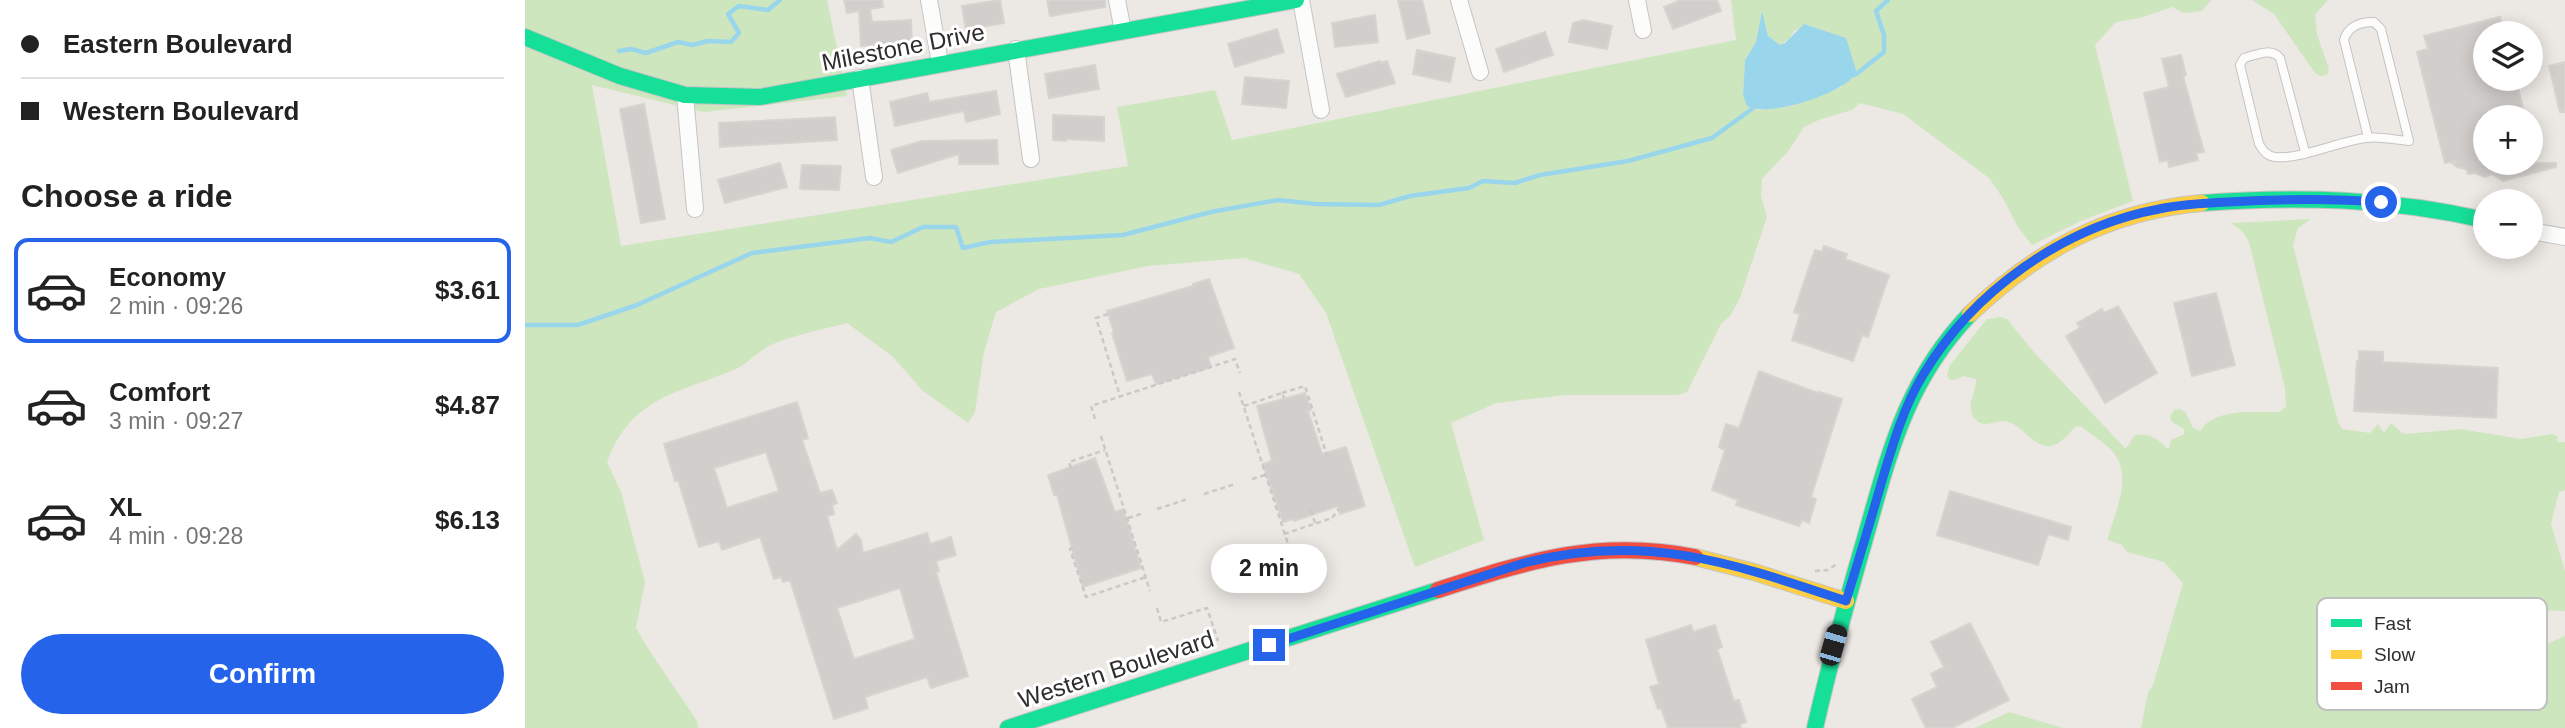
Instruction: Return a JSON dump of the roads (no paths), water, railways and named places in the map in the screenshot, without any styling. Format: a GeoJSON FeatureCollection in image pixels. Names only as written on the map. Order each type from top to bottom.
{"type":"FeatureCollection","features":[{"type":"Feature","properties":{"kind":"street"},"geometry":{"type":"LineString","coordinates":[[929,0],[940,62]]}},
{"type":"Feature","properties":{"kind":"street"},"geometry":{"type":"LineString","coordinates":[[1117,0],[1123,31]]}},
{"type":"Feature","properties":{"kind":"street"},"geometry":{"type":"LineString","coordinates":[[1299,0],[1321,110]]}},
{"type":"Feature","properties":{"kind":"street","name":"Milestone Drive"},"geometry":{"type":"LineString","coordinates":[[525,37],[620,76],[685,95],[760,97],[940,62],[1299,0]]}},
{"type":"Feature","properties":{"kind":"street"},"geometry":{"type":"LineString","coordinates":[[1459,0],[1480,72]]}},
{"type":"Feature","properties":{"kind":"street"},"geometry":{"type":"LineString","coordinates":[[1637,0],[1643,30]]}},
{"type":"Feature","properties":{"kind":"street"},"geometry":{"type":"LineString","coordinates":[[1016,49],[1031,159]]}},
{"type":"Feature","properties":{"kind":"street"},"geometry":{"type":"LineString","coordinates":[[860,78],[874,177]]}},
{"type":"Feature","properties":{"kind":"street"},"geometry":{"type":"LineString","coordinates":[[685,95],[695,209]]}},
{"type":"Feature","properties":{"kind":"street"},"geometry":{"type":"LineString","coordinates":[[1815,728],[1833,645],[1897,431],[1922,376],[1947,341],[1979,305],[2007,280],[2060,244],[2117,220],[2157,209],[2199,202],[2330,198],[2424,207],[2473,217]]}},
{"type":"Feature","properties":{"kind":"street"},"geometry":{"type":"LineString","coordinates":[[2543,233],[2565,237]]}},
{"type":"Feature","properties":{"kind":"street","name":"Western Boulevard"},"geometry":{"type":"LineString","coordinates":[[1008,728],[1491,573],[1555,555],[1633,549],[1679,553],[1716,561],[1846,601]]}},
{"type":"Feature","properties":{"kind":"lane"},"geometry":{"type":"LineString","coordinates":[[2305,152],[2280,58],[2270,51],[2244,58],[2239,65],[2259,144],[2264,152],[2273,157],[2305,152],[2368,137],[2409,141],[2381,29],[2374,22],[2353,27],[2347,31],[2344,40],[2368,137]]}},
{"type":"Feature","properties":{"kind":"water"},"geometry":{"type":"Polygon","coordinates":[[[1762,11],[1768,36],[1780,45],[1804,24],[1846,38],[1856,70],[1855,75],[1835,90],[1804,102],[1771,109],[1747,106],[1743,95],[1745,60],[1756,42],[1762,11]]]}},
{"type":"Feature","properties":{"kind":"waterway"},"geometry":{"type":"LineString","coordinates":[[619,51],[631,49],[646,53],[678,42],[692,45],[708,41],[731,42],[739,33],[728,14],[739,6],[768,10],[780,0]]}},
{"type":"Feature","properties":{"kind":"waterway"},"geometry":{"type":"LineString","coordinates":[[1855,75],[1884,52],[1884,35],[1876,11],[1888,0]]}},
{"type":"Feature","properties":{"kind":"waterway"},"geometry":{"type":"LineString","coordinates":[[525,325],[578,325],[637,305],[752,253],[870,238],[891,242],[923,227],[956,227],[963,248],[990,242],[1123,235],[1211,212],[1278,200],[1316,204],[1379,205],[1410,196],[1469,188],[1483,181],[1515,183],[1540,175],[1628,161],[1712,138],[1752,109]]}}]}
